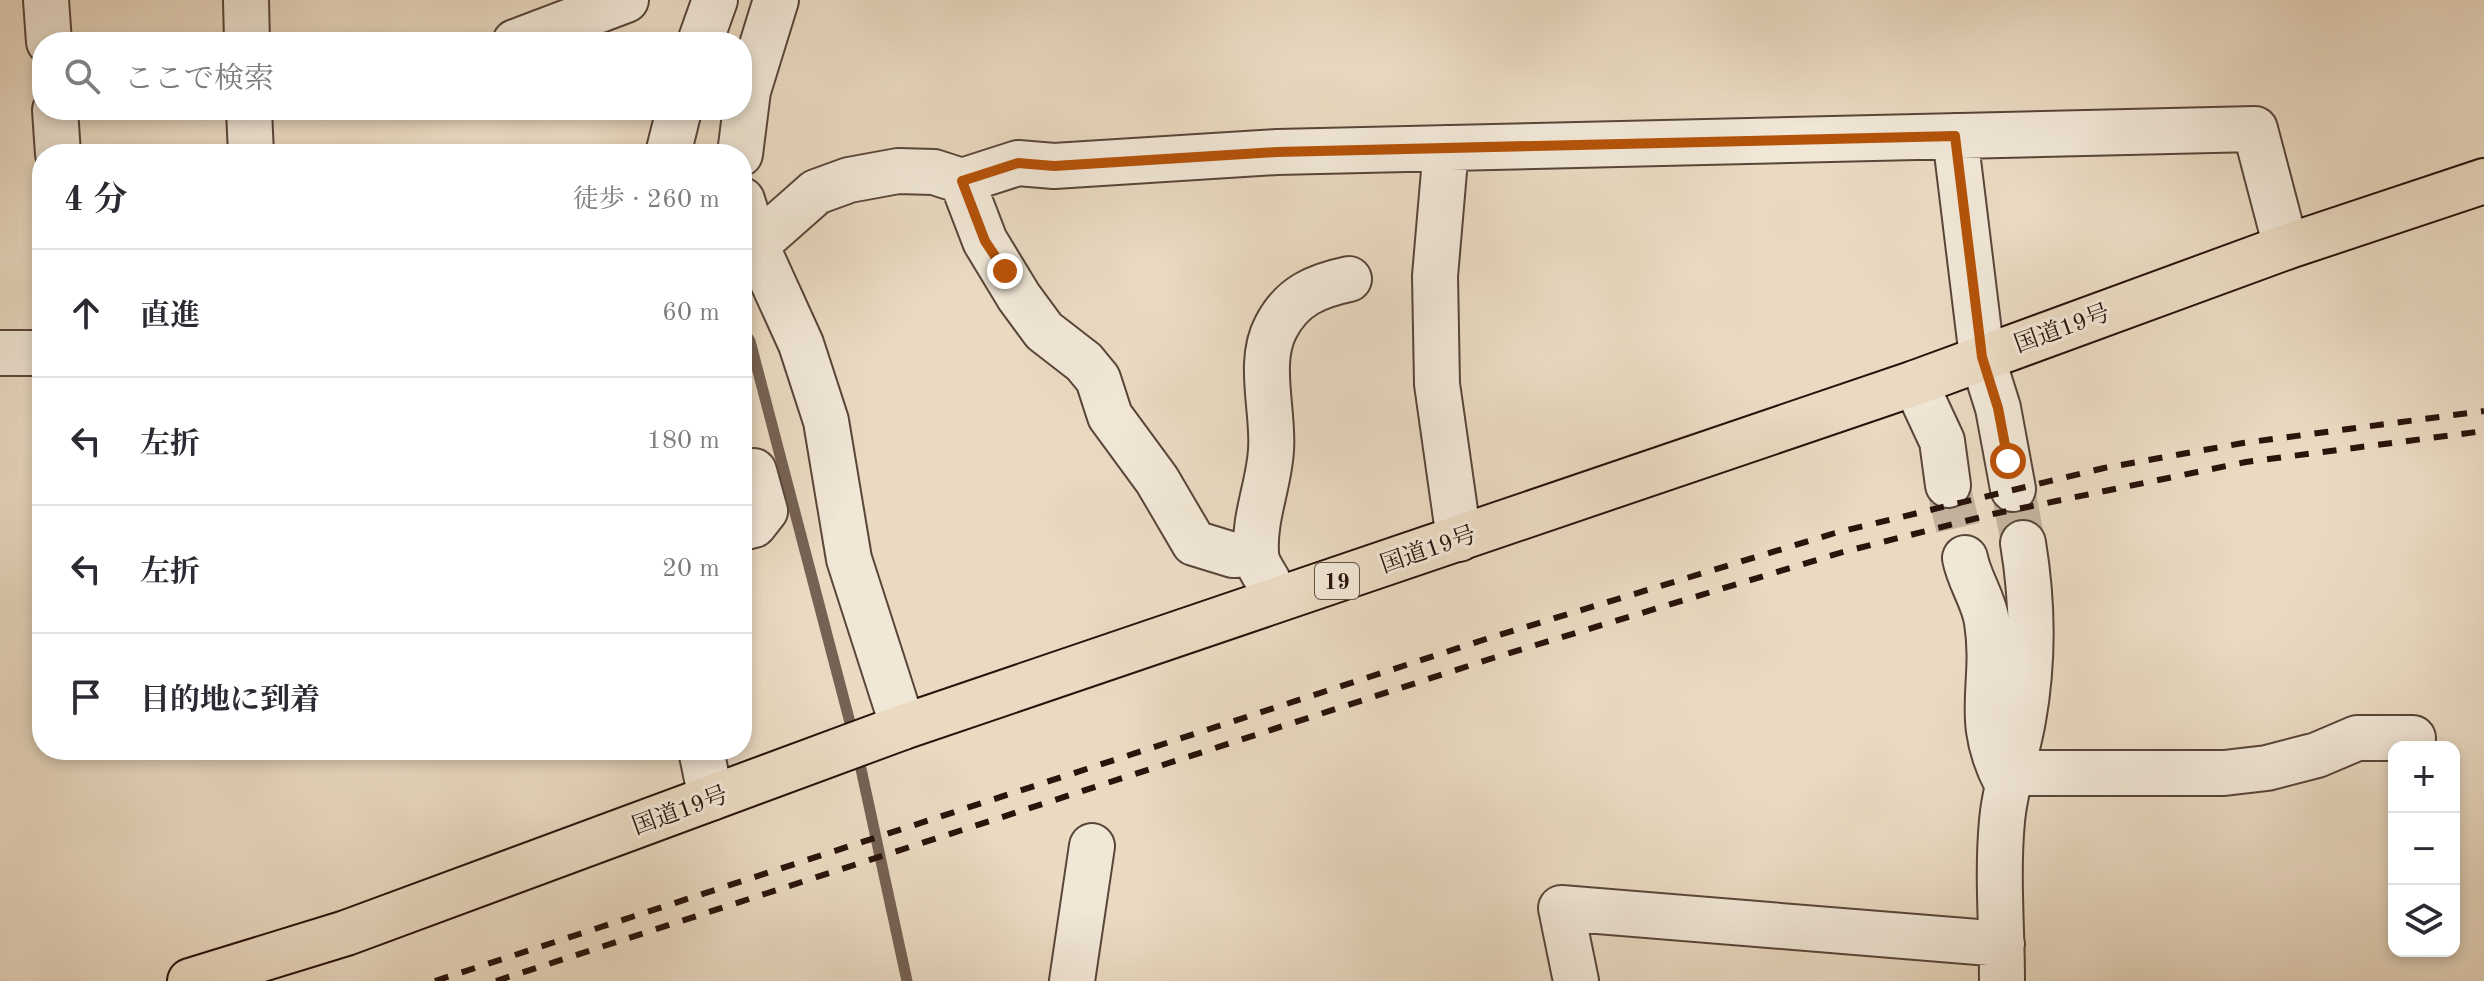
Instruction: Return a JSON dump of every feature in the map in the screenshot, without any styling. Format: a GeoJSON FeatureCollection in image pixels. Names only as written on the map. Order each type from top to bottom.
{"type":"FeatureCollection","features":[{"type":"Feature","properties":{"kind":"highway","name":"国道19号"},"geometry":{"type":"LineString","coordinates":[[190,981],[346,933],[903,727],[1915,383],[2286,247],[2484,181]]}},
{"type":"Feature","properties":{"kind":"street"},"geometry":{"type":"LineString","coordinates":[[46,0],[48,32]]}},
{"type":"Feature","properties":{"kind":"street"},"geometry":{"type":"LineString","coordinates":[[246,0],[247,32]]}},
{"type":"Feature","properties":{"kind":"street"},"geometry":{"type":"LineString","coordinates":[[541,32],[626,0]]}},
{"type":"Feature","properties":{"kind":"street"},"geometry":{"type":"LineString","coordinates":[[704,32],[715,0]]}},
{"type":"Feature","properties":{"kind":"street"},"geometry":{"type":"LineString","coordinates":[[752,78],[776,0]]}},
{"type":"Feature","properties":{"kind":"street"},"geometry":{"type":"LineString","coordinates":[[56,120],[57,144]]}},
{"type":"Feature","properties":{"kind":"street"},"geometry":{"type":"LineString","coordinates":[[249,120],[251,144]]}},
{"type":"Feature","properties":{"kind":"street"},"geometry":{"type":"LineString","coordinates":[[670,144],[676,120]]}},
{"type":"Feature","properties":{"kind":"street"},"geometry":{"type":"LineString","coordinates":[[741,144],[744,120]]}},
{"type":"Feature","properties":{"kind":"street"},"geometry":{"type":"LineString","coordinates":[[752,243],[816,192],[849,180],[898,171],[934,172],[962,181],[1018,163],[1054,166],[1277,152],[2255,129],[2286,247]]}},
{"type":"Feature","properties":{"kind":"street"},"geometry":{"type":"LineString","coordinates":[[1955,136],[1982,357],[1998,408],[2013,489]]}},
{"type":"Feature","properties":{"kind":"street"},"geometry":{"type":"LineString","coordinates":[[1446,148],[1435,276],[1437,384],[1459,539]]}},
{"type":"Feature","properties":{"kind":"street"},"geometry":{"type":"LineString","coordinates":[[962,181],[985,241],[1019,297],[1044,331],[1084,362],[1098,379],[1110,416],[1157,480],[1194,543],[1233,555],[1256,554]]}},
{"type":"Feature","properties":{"kind":"street"},"geometry":{"type":"LineString","coordinates":[[752,251],[798,336],[826,421],[849,559],[903,727]]}},
{"type":"Feature","properties":{"kind":"street"},"geometry":{"type":"LineString","coordinates":[[1279,600],[1256,554],[1255,519],[1271,451],[1268,364],[1274,330],[1291,304],[1318,286],[1349,279]]}},
{"type":"Feature","properties":{"kind":"street"},"geometry":{"type":"LineString","coordinates":[[0,353],[32,353]]}},
{"type":"Feature","properties":{"kind":"street"},"geometry":{"type":"LineString","coordinates":[[1915,383],[1942,441],[1948,485]]}},
{"type":"Feature","properties":{"kind":"street"},"geometry":{"type":"LineString","coordinates":[[752,526],[765,511],[754,471]]}},
{"type":"Feature","properties":{"kind":"street"},"geometry":{"type":"LineString","coordinates":[[1576,981],[1561,908],[2002,962],[2002,824],[2008,778],[2023,717],[2032,637],[2030,587],[2023,543]]}},
{"type":"Feature","properties":{"kind":"street"},"geometry":{"type":"LineString","coordinates":[[1965,558],[1969,578],[1987,620],[1987,731],[1991,754],[2008,778]]}},
{"type":"Feature","properties":{"kind":"street"},"geometry":{"type":"LineString","coordinates":[[2008,778],[2224,773],[2267,768],[2317,755],[2357,738],[2413,738]]}},
{"type":"Feature","properties":{"kind":"street"},"geometry":{"type":"LineString","coordinates":[[703,760],[711,798]]}},
{"type":"Feature","properties":{"kind":"street"},"geometry":{"type":"LineString","coordinates":[[1072,981],[1092,846]]}},
{"type":"Feature","properties":{"kind":"waterway"},"geometry":{"type":"LineString","coordinates":[[752,349],[853,734]]}},
{"type":"Feature","properties":{"kind":"waterway"},"geometry":{"type":"LineString","coordinates":[[858,755],[907,981]]}},
{"type":"Feature","properties":{"kind":"tunnel"},"geometry":{"type":"LineString","coordinates":[[1948,485],[1965,558]]}},
{"type":"Feature","properties":{"kind":"tunnel"},"geometry":{"type":"LineString","coordinates":[[2013,489],[2023,543]]}},
{"type":"Feature","properties":{"kind":"railway"},"geometry":{"type":"LineString","coordinates":[[435,981],[1486,639],[1835,533],[2104,468],[2243,443],[2484,411]]}},
{"type":"Feature","properties":{"kind":"railway"},"geometry":{"type":"LineString","coordinates":[[496,981],[1493,658],[1843,552],[1993,514],[2246,462],[2484,431]]}},
{"type":"Feature","properties":{"kind":"route"},"geometry":{"type":"LineString","coordinates":[[1005,271],[985,241],[964,193],[962,181],[1018,163],[1054,166],[1277,152],[1955,136],[1982,357],[1994,390],[2008,461]]}}]}
